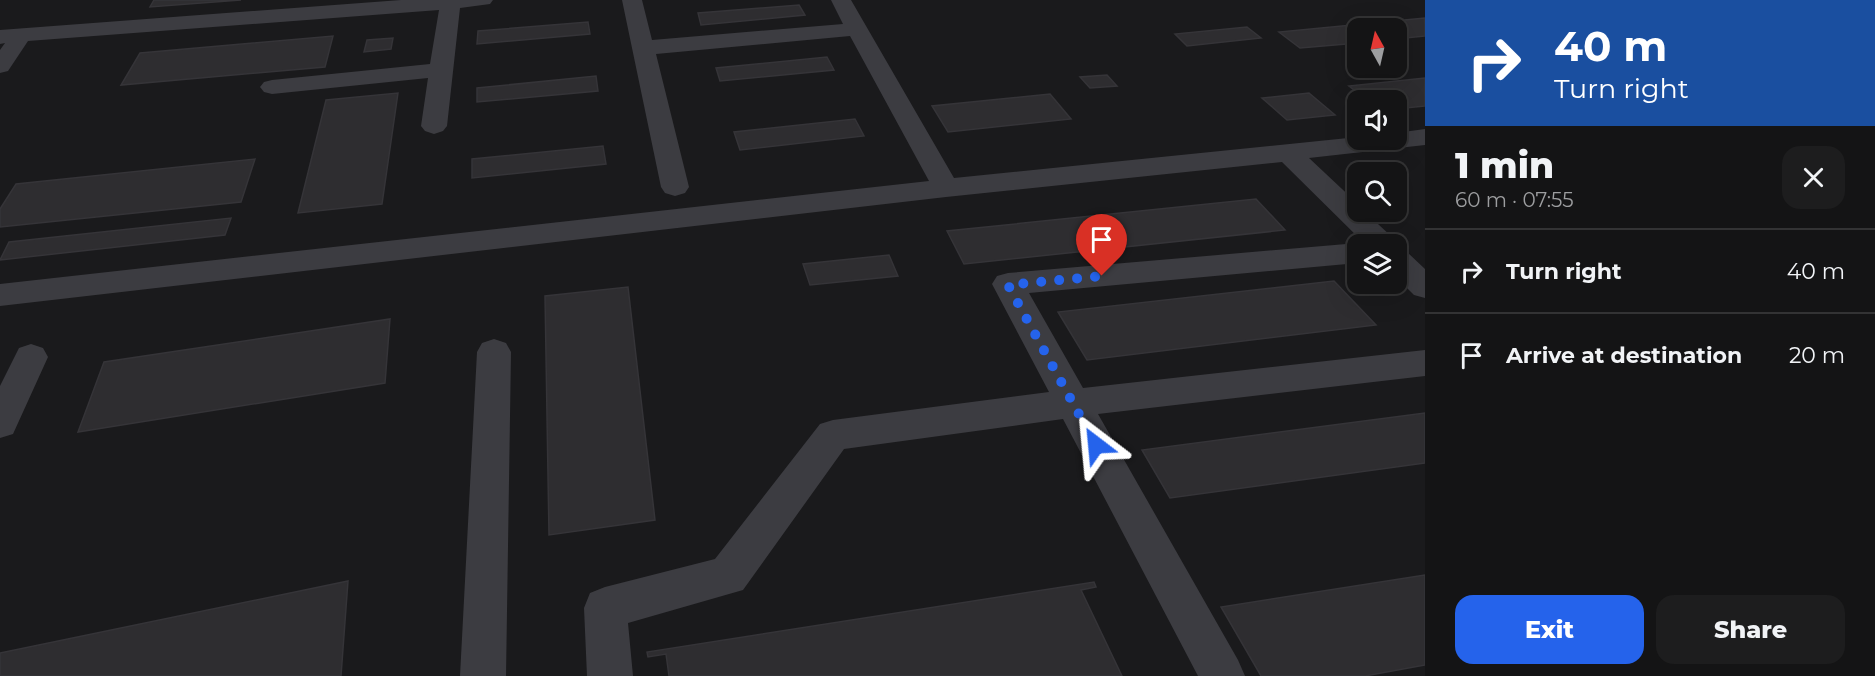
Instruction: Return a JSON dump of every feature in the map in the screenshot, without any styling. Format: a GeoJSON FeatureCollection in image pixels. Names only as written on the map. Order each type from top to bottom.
{"type":"FeatureCollection","features":[{"type":"Feature","properties":{"kind":"lane"},"geometry":{"type":"LineString","coordinates":[[0,66],[11,36],[364,5],[483,0]]}},
{"type":"Feature","properties":{"kind":"lane"},"geometry":{"type":"LineString","coordinates":[[632,0],[675,187]]}},
{"type":"Feature","properties":{"kind":"lane"},"geometry":{"type":"LineString","coordinates":[[841,0],[946,188]]}},
{"type":"Feature","properties":{"kind":"lane"},"geometry":{"type":"LineString","coordinates":[[434,126],[450,3]]}},
{"type":"Feature","properties":{"kind":"lane"},"geometry":{"type":"LineString","coordinates":[[643,48],[857,29]]}},
{"type":"Feature","properties":{"kind":"lane"},"geometry":{"type":"LineString","coordinates":[[272,87],[442,70]]}},
{"type":"Feature","properties":{"kind":"lane"},"geometry":{"type":"LineString","coordinates":[[0,295],[946,188],[1425,137]]}},
{"type":"Feature","properties":{"kind":"lane"},"geometry":{"type":"LineString","coordinates":[[1288,153],[1372,234]]}},
{"type":"Feature","properties":{"kind":"lane"},"geometry":{"type":"LineString","coordinates":[[1222,676],[1008,285],[1347,254]]}},
{"type":"Feature","properties":{"kind":"lane"},"geometry":{"type":"LineString","coordinates":[[1407,270],[1425,287]]}},
{"type":"Feature","properties":{"kind":"lane"},"geometry":{"type":"LineString","coordinates":[[483,676],[494,352]]}},
{"type":"Feature","properties":{"kind":"lane"},"geometry":{"type":"LineString","coordinates":[[0,423],[31,357]]}},
{"type":"Feature","properties":{"kind":"lane"},"geometry":{"type":"LineString","coordinates":[[610,676],[605,608],[728,576],[833,435],[1073,403],[1425,363]]}},
{"type":"Feature","properties":{"kind":"building"},"geometry":{"type":"Polygon","coordinates":[[[154,0],[241,0],[150,7],[154,0]]]}},
{"type":"Feature","properties":{"kind":"building"},"geometry":{"type":"Polygon","coordinates":[[[799,5],[805,15],[701,25],[698,13],[799,5]]]}},
{"type":"Feature","properties":{"kind":"building"},"geometry":{"type":"Polygon","coordinates":[[[1425,18],[1425,36],[1407,38],[1407,20],[1425,18]]]}},
{"type":"Feature","properties":{"kind":"building"},"geometry":{"type":"Polygon","coordinates":[[[588,22],[590,34],[477,44],[478,31],[588,22]]]}},
{"type":"Feature","properties":{"kind":"building"},"geometry":{"type":"Polygon","coordinates":[[[1347,25],[1347,44],[1300,48],[1279,32],[1347,25]]]}},
{"type":"Feature","properties":{"kind":"building"},"geometry":{"type":"Polygon","coordinates":[[[1247,27],[1261,38],[1187,46],[1175,34],[1247,27]]]}},
{"type":"Feature","properties":{"kind":"building"},"geometry":{"type":"Polygon","coordinates":[[[333,36],[325,67],[121,85],[140,53],[333,36]]]}},
{"type":"Feature","properties":{"kind":"building"},"geometry":{"type":"Polygon","coordinates":[[[393,38],[391,49],[364,52],[367,40],[393,38]]]}},
{"type":"Feature","properties":{"kind":"building"},"geometry":{"type":"Polygon","coordinates":[[[827,57],[834,70],[720,81],[716,68],[827,57]]]}},
{"type":"Feature","properties":{"kind":"building"},"geometry":{"type":"Polygon","coordinates":[[[1107,75],[1117,86],[1090,88],[1080,77],[1107,75]]]}},
{"type":"Feature","properties":{"kind":"building"},"geometry":{"type":"Polygon","coordinates":[[[596,76],[598,91],[477,102],[477,88],[596,76]]]}},
{"type":"Feature","properties":{"kind":"building"},"geometry":{"type":"Polygon","coordinates":[[[1425,78],[1425,106],[1407,108],[1407,90],[1354,90],[1349,86],[1425,78]]]}},
{"type":"Feature","properties":{"kind":"building"},"geometry":{"type":"Polygon","coordinates":[[[398,93],[382,204],[298,213],[326,100],[398,93]]]}},
{"type":"Feature","properties":{"kind":"building"},"geometry":{"type":"Polygon","coordinates":[[[1309,93],[1335,115],[1287,120],[1262,98],[1309,93]]]}},
{"type":"Feature","properties":{"kind":"building"},"geometry":{"type":"Polygon","coordinates":[[[1050,94],[1071,119],[948,132],[932,106],[1050,94]]]}},
{"type":"Feature","properties":{"kind":"building"},"geometry":{"type":"Polygon","coordinates":[[[855,119],[864,136],[740,150],[734,132],[855,119]]]}},
{"type":"Feature","properties":{"kind":"building"},"geometry":{"type":"Polygon","coordinates":[[[603,146],[606,164],[472,178],[472,159],[603,146]]]}},
{"type":"Feature","properties":{"kind":"building"},"geometry":{"type":"Polygon","coordinates":[[[255,159],[241,202],[0,227],[0,209],[16,184],[255,159]]]}},
{"type":"Feature","properties":{"kind":"building"},"geometry":{"type":"Polygon","coordinates":[[[1256,199],[1285,230],[964,264],[947,231],[1256,199]]]}},
{"type":"Feature","properties":{"kind":"building"},"geometry":{"type":"Polygon","coordinates":[[[231,218],[225,235],[0,260],[9,242],[231,218]]]}},
{"type":"Feature","properties":{"kind":"building"},"geometry":{"type":"Polygon","coordinates":[[[889,255],[898,276],[810,285],[803,264],[889,255]]]}},
{"type":"Feature","properties":{"kind":"building"},"geometry":{"type":"Polygon","coordinates":[[[1334,281],[1376,325],[1087,360],[1058,312],[1334,281]]]}},
{"type":"Feature","properties":{"kind":"building"},"geometry":{"type":"Polygon","coordinates":[[[628,287],[655,520],[549,535],[545,296],[628,287]]]}},
{"type":"Feature","properties":{"kind":"building"},"geometry":{"type":"Polygon","coordinates":[[[390,319],[385,383],[78,432],[104,362],[390,319]]]}},
{"type":"Feature","properties":{"kind":"building"},"geometry":{"type":"Polygon","coordinates":[[[1425,413],[1425,463],[1170,498],[1142,450],[1425,413]]]}},
{"type":"Feature","properties":{"kind":"building"},"geometry":{"type":"Polygon","coordinates":[[[1425,575],[1425,665],[1365,676],[1261,676],[1221,607],[1425,575]]]}},
{"type":"Feature","properties":{"kind":"building"},"geometry":{"type":"Polygon","coordinates":[[[348,581],[341,676],[0,676],[0,653],[348,581]]]}},
{"type":"Feature","properties":{"kind":"building"},"geometry":{"type":"Polygon","coordinates":[[[1094,582],[1096,587],[1081,590],[1122,676],[669,676],[666,654],[648,657],[647,652],[1094,582]]]}},
{"type":"Feature","properties":{"kind":"route"},"geometry":{"type":"LineString","coordinates":[[1096,445],[1008,285],[1102,276]]}}]}
